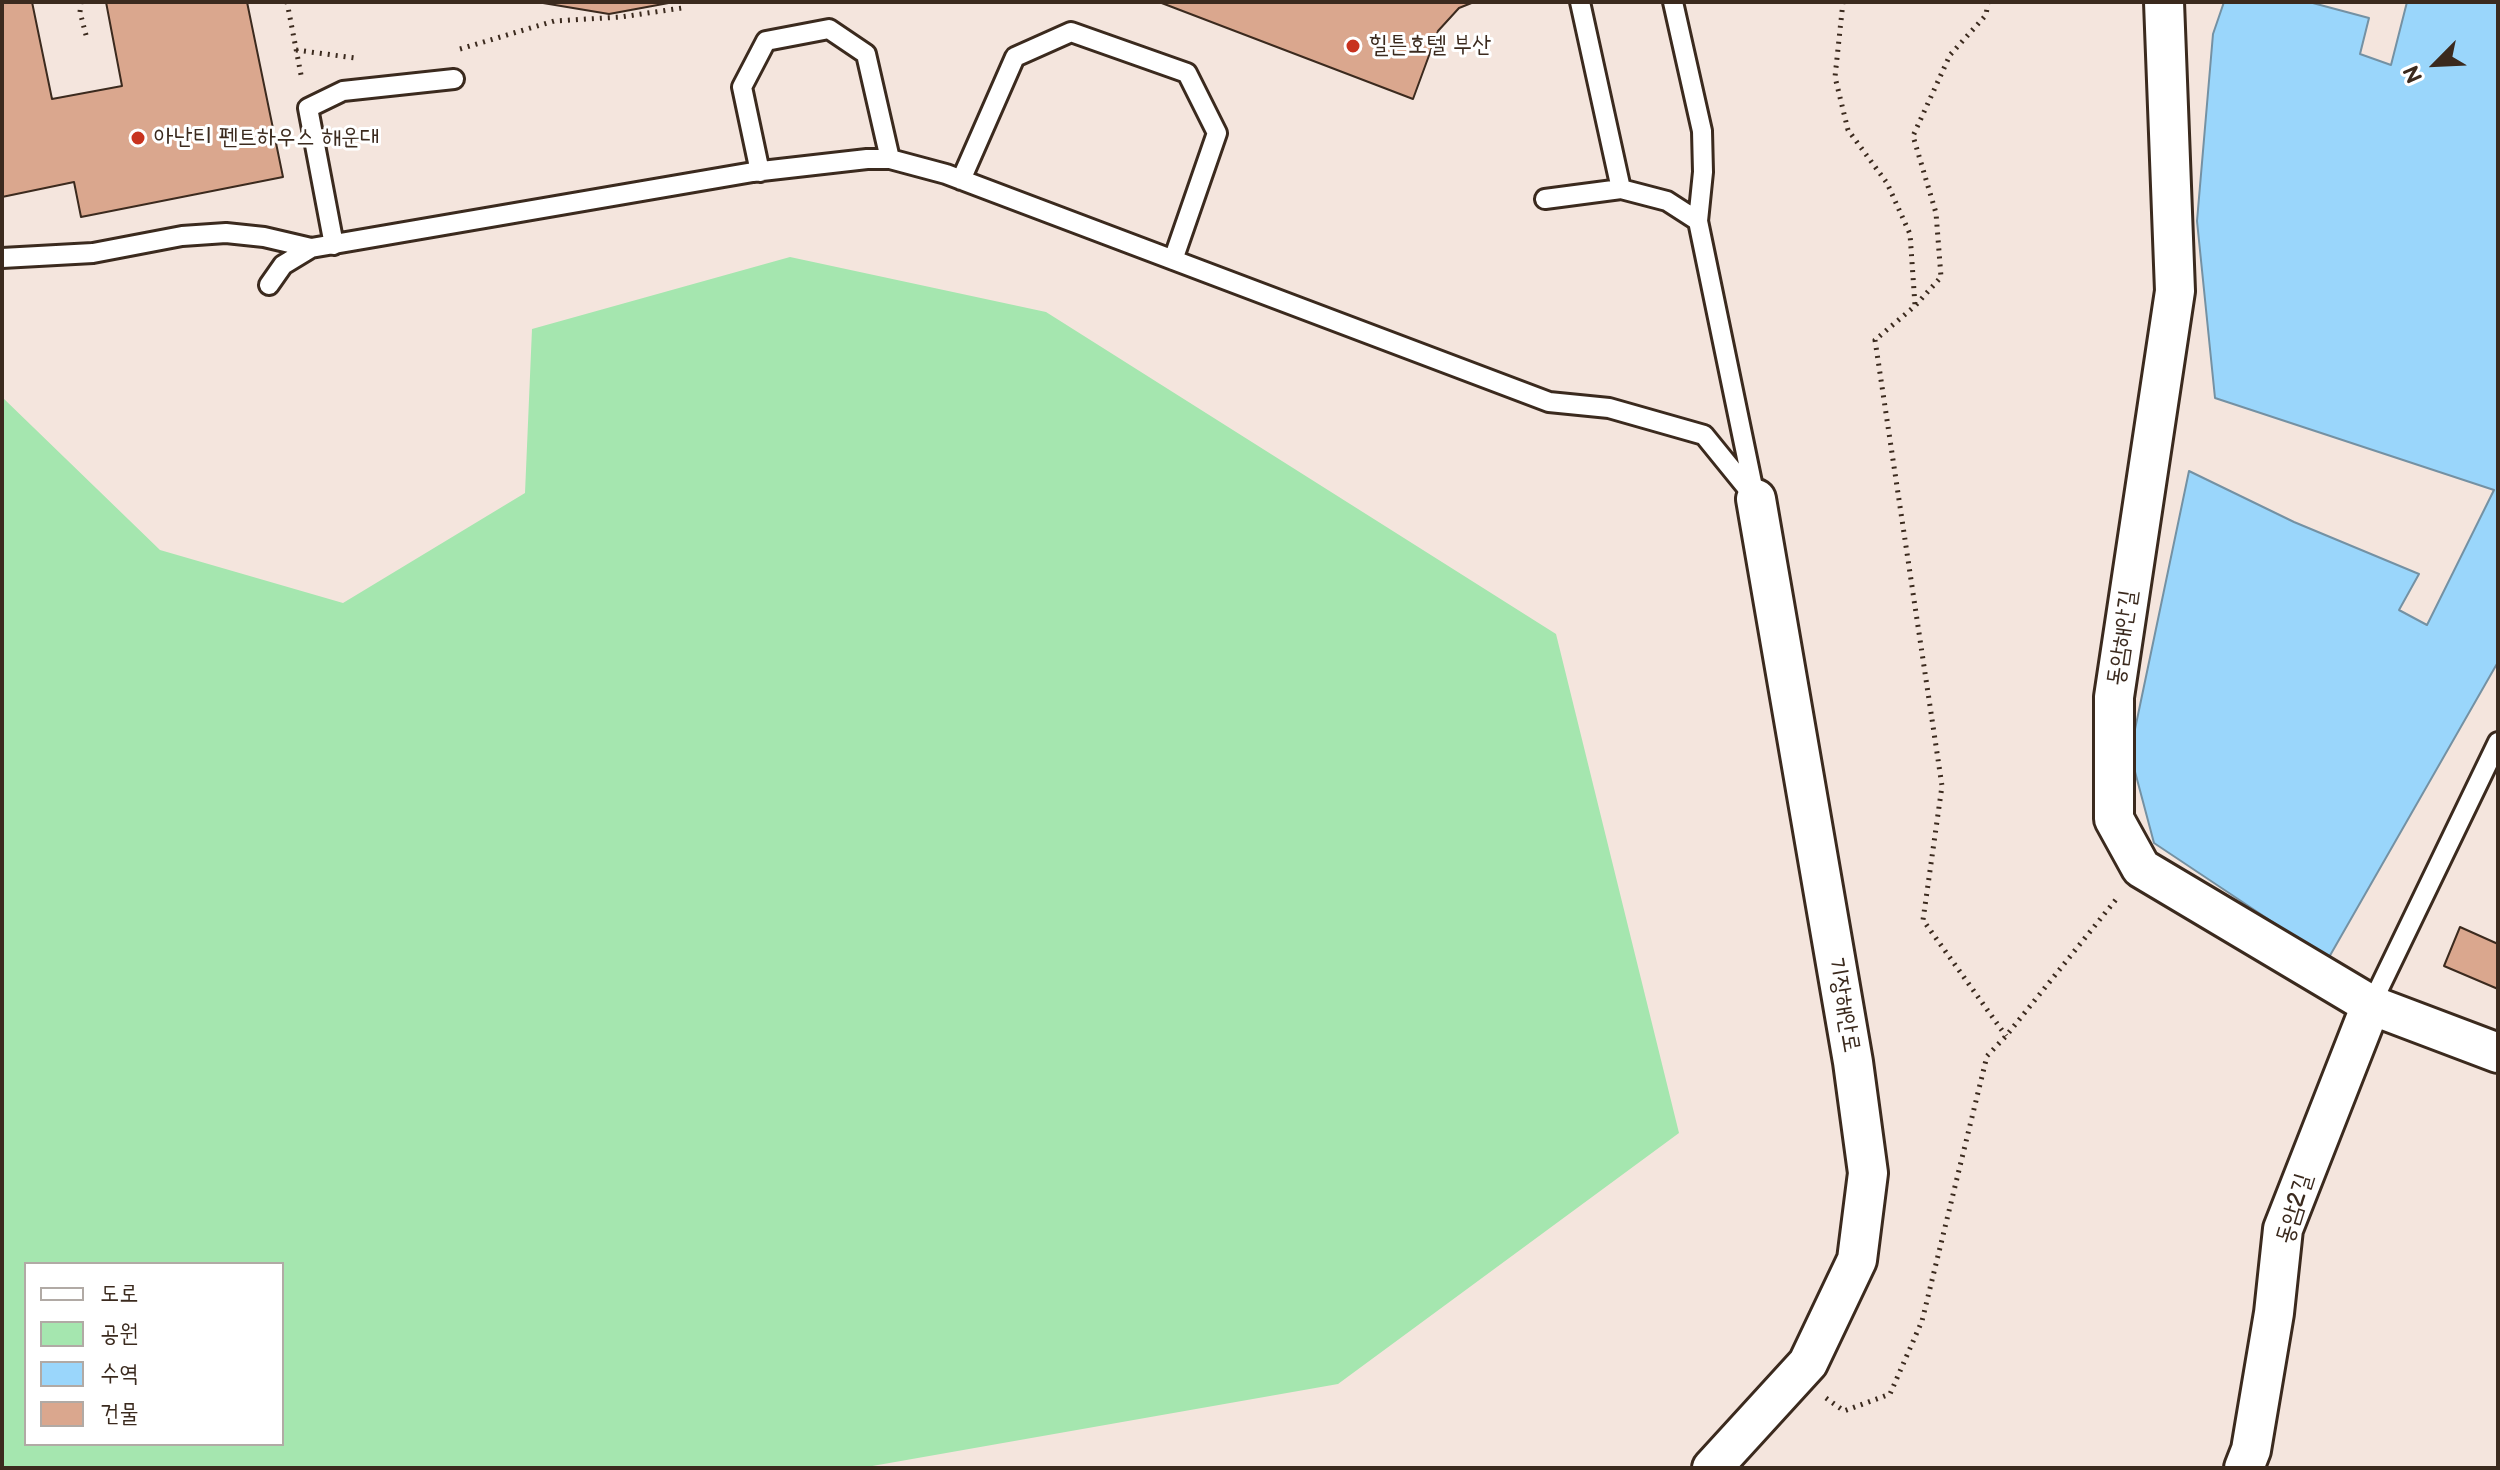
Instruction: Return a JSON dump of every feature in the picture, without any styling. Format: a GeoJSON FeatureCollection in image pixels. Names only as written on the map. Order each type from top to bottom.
{"type":"FeatureCollection","features":[{"type":"Feature","properties":{"kind":"street","name":"동암해안길"},"geometry":{"type":"LineString","coordinates":[[2141,868],[2114,819],[2114,697],[2175,291],[2164,2]]}},
{"type":"Feature","properties":{"kind":"street","name":"기장해안로"},"geometry":{"type":"LineString","coordinates":[[1712,1468],[1808,1363],[1857,1260],[1868,1173],[1853,1062],[1756,499]]}},
{"type":"Feature","properties":{"kind":"street"},"geometry":{"type":"LineString","coordinates":[[2141,868],[2371,1005],[2498,1053]]}},
{"type":"Feature","properties":{"kind":"street","name":"동암2길"},"geometry":{"type":"LineString","coordinates":[[2244,1468],[2251,1450],[2274,1313],[2283,1229],[2371,1005]]}},
{"type":"Feature","properties":{"kind":"lane"},"geometry":{"type":"LineString","coordinates":[[1580,2],[1621,189]]}},
{"type":"Feature","properties":{"kind":"lane"},"geometry":{"type":"LineString","coordinates":[[1673,2],[1702,131],[1703,172],[1698,221],[1756,499]]}},
{"type":"Feature","properties":{"kind":"lane"},"geometry":{"type":"LineString","coordinates":[[760,172],[742,87],[766,41],[829,29],[866,54],[890,159]]}},
{"type":"Feature","properties":{"kind":"lane"},"geometry":{"type":"LineString","coordinates":[[961,180],[1015,57],[1071,32],[1187,73],[1217,133],[1173,260]]}},
{"type":"Feature","properties":{"kind":"lane"},"geometry":{"type":"LineString","coordinates":[[334,245],[308,108],[343,91],[454,79]]}},
{"type":"Feature","properties":{"kind":"lane"},"geometry":{"type":"LineString","coordinates":[[2,258],[93,253],[182,236],[226,233],[264,237],[311,248],[760,172],[890,159],[961,180],[1549,402],[1609,408],[1704,435],[1756,499]]}},
{"type":"Feature","properties":{"kind":"lane"},"geometry":{"type":"LineString","coordinates":[[1545,199],[1621,189],[1667,201],[1698,221]]}},
{"type":"Feature","properties":{"kind":"lane"},"geometry":{"type":"LineString","coordinates":[[269,285],[283,265],[311,248]]}},
{"type":"Feature","properties":{"kind":"lane"},"geometry":{"type":"LineString","coordinates":[[2371,1005],[2498,742]]}},
{"type":"Feature","properties":{"kind":"path"},"geometry":{"type":"LineString","coordinates":[[81,2],[80,12],[87,39]]}},
{"type":"Feature","properties":{"kind":"path"},"geometry":{"type":"LineString","coordinates":[[287,2],[308,108]]}},
{"type":"Feature","properties":{"kind":"path"},"geometry":{"type":"LineString","coordinates":[[1843,2],[1835,77],[1848,130],[1887,183],[1910,234],[1915,306]]}},
{"type":"Feature","properties":{"kind":"path"},"geometry":{"type":"LineString","coordinates":[[1988,2],[1986,15],[1950,55],[1913,136],[1936,213],[1941,277],[1915,306],[1875,340],[1942,786],[1923,920],[2006,1036]]}},
{"type":"Feature","properties":{"kind":"path"},"geometry":{"type":"LineString","coordinates":[[458,49],[554,21],[621,17],[682,8]]}},
{"type":"Feature","properties":{"kind":"path"},"geometry":{"type":"LineString","coordinates":[[296,50],[362,59]]}},
{"type":"Feature","properties":{"kind":"path"},"geometry":{"type":"LineString","coordinates":[[1844,1411],[1890,1394],[1922,1321],[1987,1056],[2141,868]]}},
{"type":"Feature","properties":{"kind":"green space"},"geometry":{"type":"Polygon","coordinates":[[[790,257],[1046,312],[1556,634],[1679,1133],[1338,1384],[861,1468],[2,1468],[2,397],[160,550],[343,603],[525,493],[532,329],[790,257]]]}},
{"type":"Feature","properties":{"kind":"water"},"geometry":{"type":"Polygon","coordinates":[[[2224,2],[2309,2],[2369,18],[2360,54],[2391,65],[2407,2],[2498,2],[2498,662],[2328,959],[2154,843],[2130,753],[2189,471],[2294,522],[2419,574],[2399,610],[2427,625],[2494,490],[2215,398],[2197,221],[2213,34],[2224,2]]]}},
{"type":"Feature","properties":{"kind":"building","name":"아난티 펜트하우스 해운대"},"geometry":{"type":"Polygon","coordinates":[[[2,2],[32,2],[52,99],[122,86],[106,2],[247,2],[283,177],[81,217],[74,182],[2,197],[2,2]]]}},
{"type":"Feature","properties":{"kind":"building"},"geometry":{"type":"Polygon","coordinates":[[[537,2],[674,2],[609,14],[537,2]]]}},
{"type":"Feature","properties":{"kind":"building","name":"힐튼호텔 부산"},"geometry":{"type":"Polygon","coordinates":[[[1159,2],[1474,2],[1459,8],[1438,31],[1413,99],[1159,2]]]}},
{"type":"Feature","properties":{"kind":"building"},"geometry":{"type":"Polygon","coordinates":[[[2460,927],[2498,944],[2498,989],[2444,966],[2460,927]]]}},
{"type":"Feature","properties":{"kind":"place","name":"힐튼호텔 부산"},"geometry":{"type":"Point","coordinates":[1353,46]}},
{"type":"Feature","properties":{"kind":"place","name":"아난티 펜트하우스 해운대"},"geometry":{"type":"Point","coordinates":[138,138]}}]}
